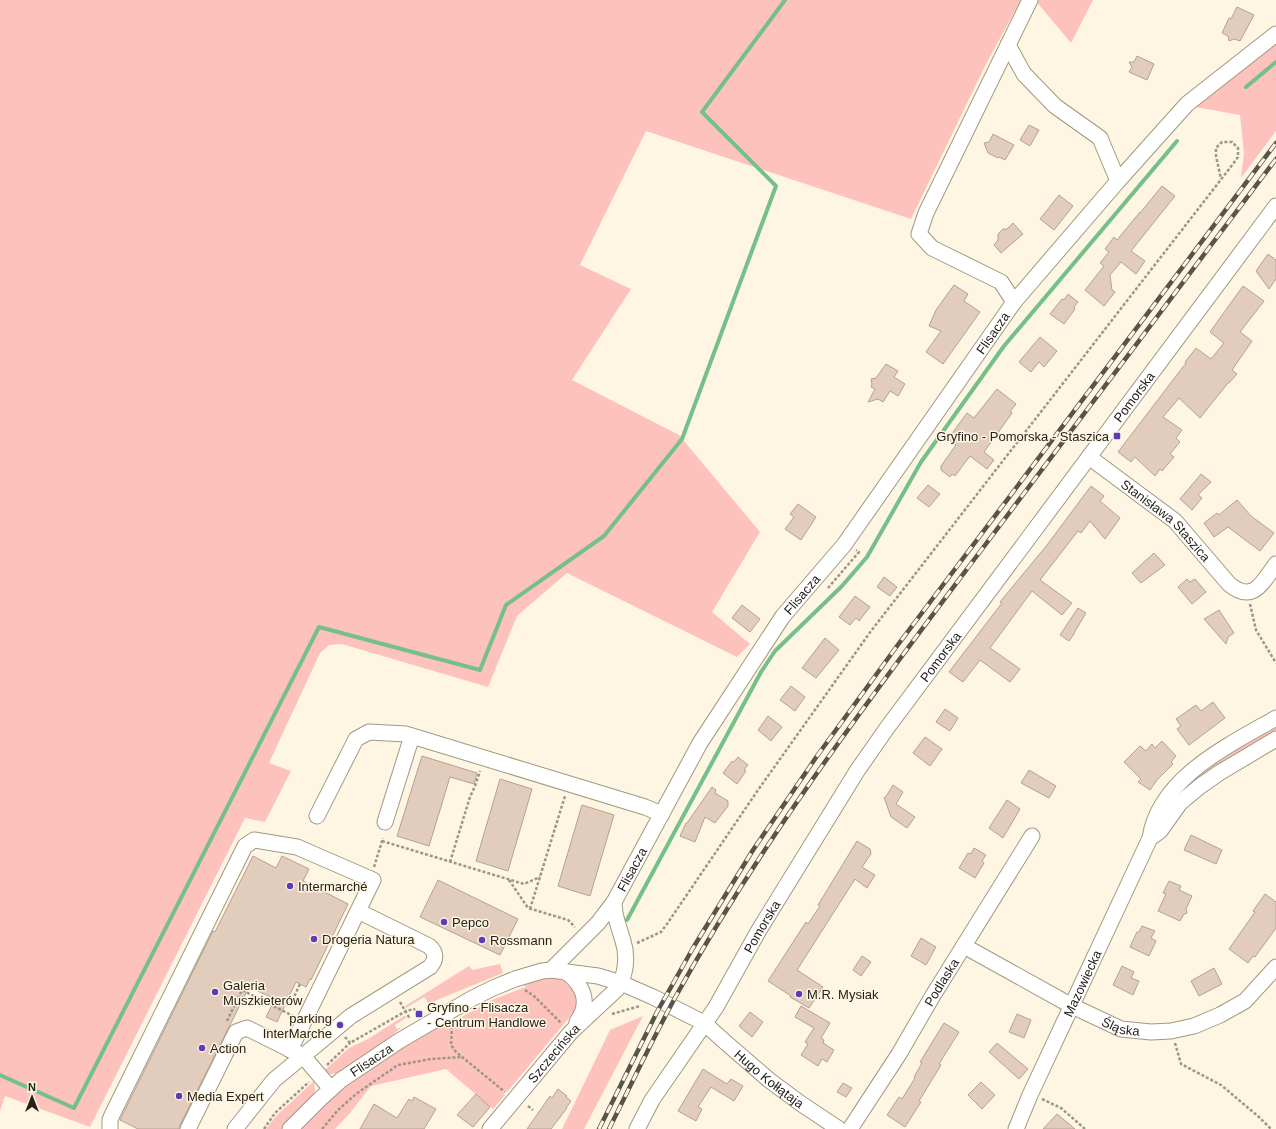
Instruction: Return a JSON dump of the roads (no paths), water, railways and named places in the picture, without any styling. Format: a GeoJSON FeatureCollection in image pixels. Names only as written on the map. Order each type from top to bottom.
{"type":"FeatureCollection","features":[{"type":"Feature","properties":{"kind":"street"},"geometry":{"type":"LineString","coordinates":[[1030,0],[1008,45],[1024,74],[1055,106],[1100,138],[1118,181]]}},
{"type":"Feature","properties":{"kind":"street","name":"Flisacza"},"geometry":{"type":"LineString","coordinates":[[557,971],[614,902],[700,743],[783,616],[844,545],[1014,302],[1118,181],[1187,104],[1276,34]]}},
{"type":"Feature","properties":{"kind":"street","name":"Flisacza"},"geometry":{"type":"LineString","coordinates":[[1008,45],[926,212],[919,234],[932,248],[1001,282],[1014,302]]}},
{"type":"Feature","properties":{"kind":"street","name":"Pomorska"},"geometry":{"type":"LineString","coordinates":[[637,1129],[652,1100],[725,991],[759,930],[872,750],[1276,206]]}},
{"type":"Feature","properties":{"kind":"street","name":"Stanisława Staszica"},"geometry":{"type":"LineString","coordinates":[[1089,457],[1176,521],[1229,584],[1237,591],[1247,593],[1256,589],[1276,564]]}},
{"type":"Feature","properties":{"kind":"street","name":"Mazowiecka"},"geometry":{"type":"LineString","coordinates":[[1016,1129],[1030,1095],[1150,838],[1152,827],[1170,795],[1188,774],[1211,757],[1276,718]]}},
{"type":"Feature","properties":{"kind":"street"},"geometry":{"type":"LineString","coordinates":[[317,816],[356,739],[369,732],[406,734],[645,807],[662,814]]}},
{"type":"Feature","properties":{"kind":"street"},"geometry":{"type":"LineString","coordinates":[[385,822],[412,736]]}},
{"type":"Feature","properties":{"kind":"street","name":"Mazowiecka"},"geometry":{"type":"LineString","coordinates":[[1150,838],[1160,831],[1180,803],[1199,787],[1219,772],[1276,739]]}},
{"type":"Feature","properties":{"kind":"street","name":"Podlaska"},"geometry":{"type":"LineString","coordinates":[[850,1129],[899,1054],[932,997],[1032,836]]}},
{"type":"Feature","properties":{"kind":"street"},"geometry":{"type":"LineString","coordinates":[[110,1129],[110,1120],[112,1115],[245,846],[254,840],[297,847],[373,880],[297,1053]]}},
{"type":"Feature","properties":{"kind":"street","name":"Flisacza"},"geometry":{"type":"LineString","coordinates":[[290,1129],[331,1089],[372,1059],[471,999],[516,979],[542,971],[557,971],[598,976],[621,983],[625,968],[624,945],[615,916],[614,902]]}},
{"type":"Feature","properties":{"kind":"street"},"geometry":{"type":"LineString","coordinates":[[235,1129],[297,1053],[351,1016],[430,967],[435,962],[433,950],[428,946],[358,912]]}},
{"type":"Feature","properties":{"kind":"street","name":"Śląska"},"geometry":{"type":"LineString","coordinates":[[964,946],[1072,1006],[1121,1029],[1151,1032],[1171,1031],[1194,1026],[1220,1015],[1245,1001],[1276,967]]}},
{"type":"Feature","properties":{"kind":"street"},"geometry":{"type":"LineString","coordinates":[[557,971],[570,975],[578,984],[585,1001],[582,1013],[568,1029]]}},
{"type":"Feature","properties":{"kind":"street","name":"Hugo Kołłątaja"},"geometry":{"type":"LineString","coordinates":[[621,983],[653,997],[704,1023],[769,1080],[839,1129]]}},
{"type":"Feature","properties":{"kind":"street","name":"Szczecińska"},"geometry":{"type":"LineString","coordinates":[[490,1129],[568,1029],[621,983]]}},
{"type":"Feature","properties":{"kind":"street"},"geometry":{"type":"LineString","coordinates":[[188,1129],[236,1032],[247,1028],[297,1053],[331,1089]]}},
{"type":"Feature","properties":{"kind":"waterway"},"geometry":{"type":"LineString","coordinates":[[0,1075],[74,1108],[319,627],[480,670],[506,605],[604,536],[682,439],[776,186],[702,112],[785,0]]}},
{"type":"Feature","properties":{"kind":"waterway"},"geometry":{"type":"LineString","coordinates":[[1246,87],[1276,62]]}},
{"type":"Feature","properties":{"kind":"waterway"},"geometry":{"type":"LineString","coordinates":[[627,920],[761,672],[775,651],[842,586],[867,557],[921,462],[1004,346],[1177,141]]}},
{"type":"Feature","properties":{"kind":"railway"},"geometry":{"type":"LineString","coordinates":[[599,1129],[657,1012],[693,948],[753,850],[817,756],[897,646],[1276,143]]}},
{"type":"Feature","properties":{"kind":"railway"},"geometry":{"type":"LineString","coordinates":[[609,1129],[676,996],[743,883],[779,828],[855,720],[933,614],[1276,159]]}},
{"type":"Feature","properties":{"kind":"place","name":"Gryfino - Pomorska - Staszica"},"geometry":{"type":"Point","coordinates":[1117,436]}},
{"type":"Feature","properties":{"kind":"place","name":"Intermarché"},"geometry":{"type":"Point","coordinates":[290,886]}},
{"type":"Feature","properties":{"kind":"place","name":"Pepco"},"geometry":{"type":"Point","coordinates":[444,922]}},
{"type":"Feature","properties":{"kind":"place","name":"Drogeria Natura"},"geometry":{"type":"Point","coordinates":[314,939]}},
{"type":"Feature","properties":{"kind":"place","name":"Rossmann"},"geometry":{"type":"Point","coordinates":[482,940]}},
{"type":"Feature","properties":{"kind":"place","name":"Galeria Muszkieterów"},"geometry":{"type":"Point","coordinates":[215,992]}},
{"type":"Feature","properties":{"kind":"place","name":"M.R. Mysiak"},"geometry":{"type":"Point","coordinates":[799,994]}},
{"type":"Feature","properties":{"kind":"place","name":"Gryfino - Flisacza - Centrum Handlowe"},"geometry":{"type":"Point","coordinates":[419,1014]}},
{"type":"Feature","properties":{"kind":"place","name":"parking InterMarche"},"geometry":{"type":"Point","coordinates":[340,1025]}},
{"type":"Feature","properties":{"kind":"place","name":"Action"},"geometry":{"type":"Point","coordinates":[202,1048]}},
{"type":"Feature","properties":{"kind":"place","name":"Media Expert"},"geometry":{"type":"Point","coordinates":[179,1096]}}]}
